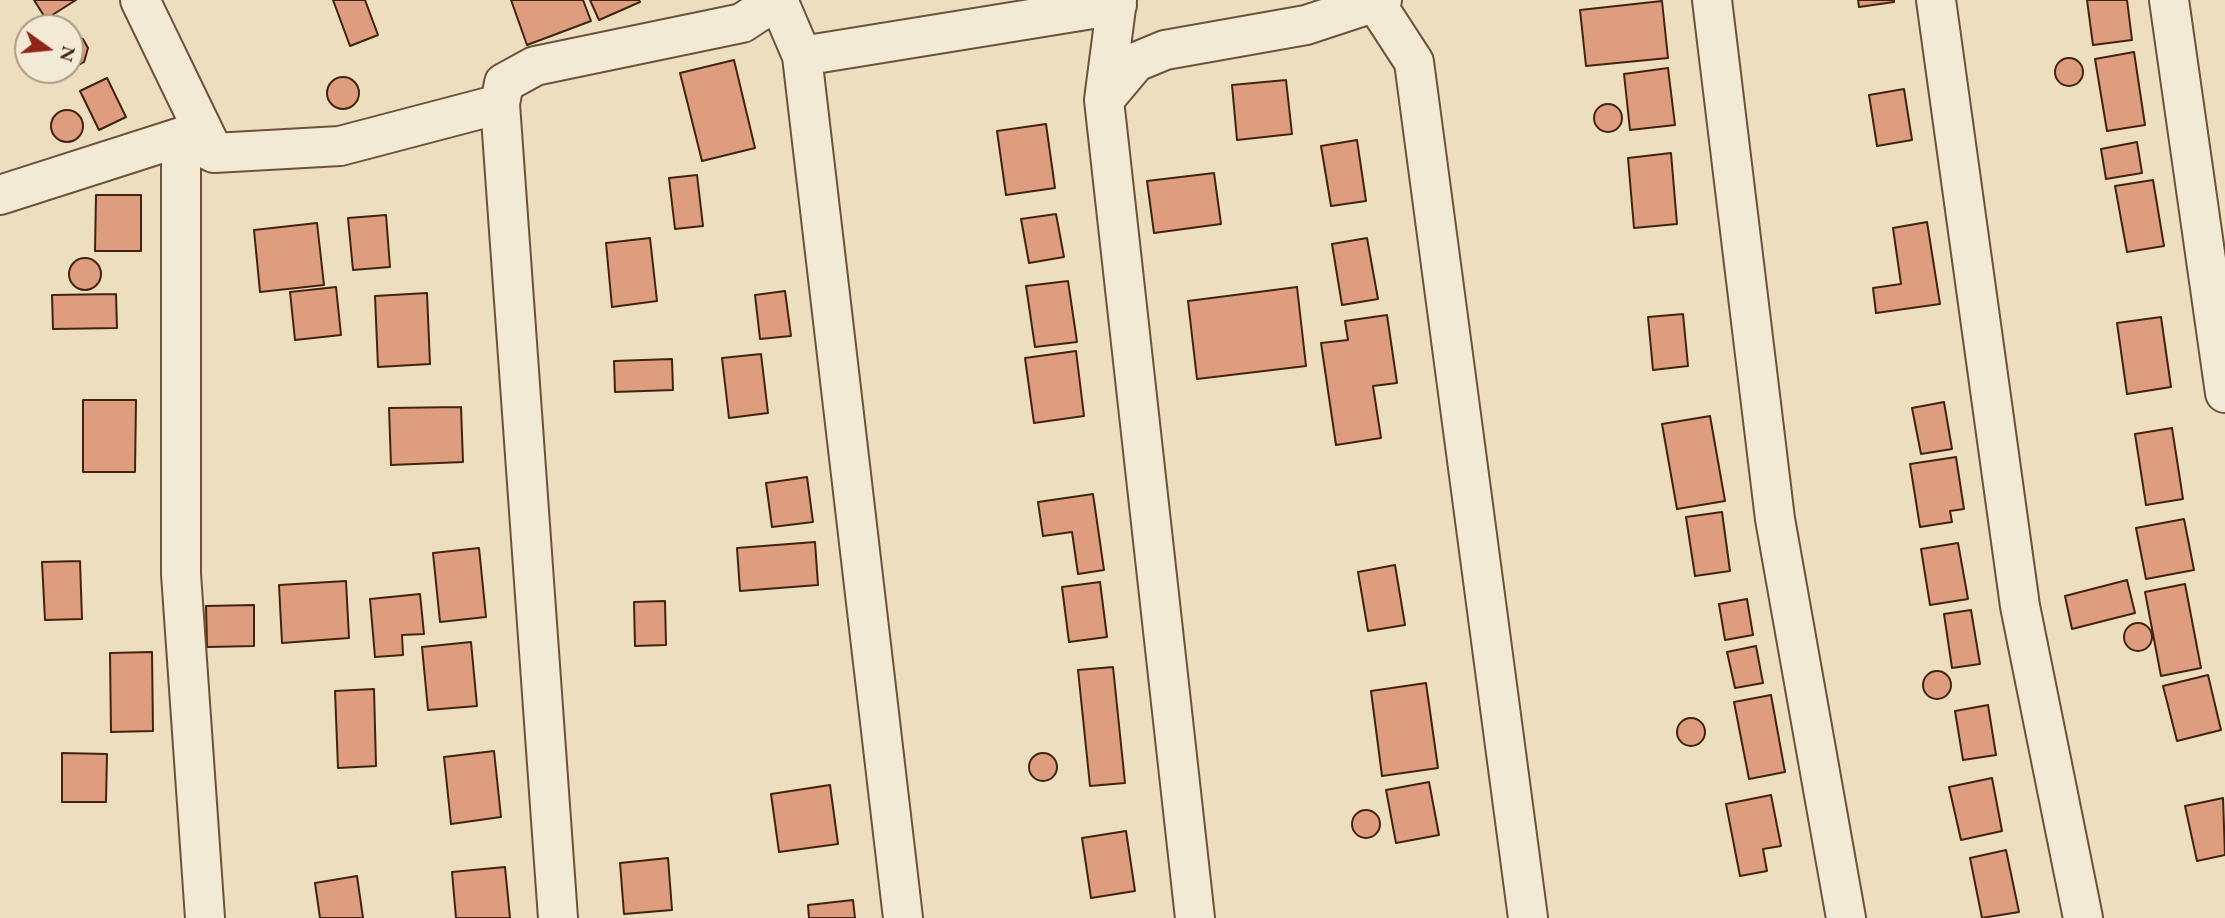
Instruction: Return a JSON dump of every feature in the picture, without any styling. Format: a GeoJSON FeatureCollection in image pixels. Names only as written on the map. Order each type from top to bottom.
{"type":"FeatureCollection","features":[{"type":"Feature","properties":{"kind":"street"},"geometry":{"type":"LineString","coordinates":[[141,0],[198,145],[181,574],[205,918]]}},
{"type":"Feature","properties":{"kind":"street"},"geometry":{"type":"LineString","coordinates":[[558,918],[500,104],[504,83],[535,66],[742,23],[778,0],[802,56],[904,918]]}},
{"type":"Feature","properties":{"kind":"street"},"geometry":{"type":"LineString","coordinates":[[1713,0],[1775,519],[1846,918]]}},
{"type":"Feature","properties":{"kind":"street"},"geometry":{"type":"LineString","coordinates":[[1936,0],[2020,606],[2083,918]]}},
{"type":"Feature","properties":{"kind":"street"},"geometry":{"type":"LineString","coordinates":[[2169,0],[2225,393]]}},
{"type":"Feature","properties":{"kind":"street"},"geometry":{"type":"LineString","coordinates":[[1104,100],[1136,62],[1165,50],[1305,13],[1378,1],[1414,62],[1528,918]]}},
{"type":"Feature","properties":{"kind":"street"},"geometry":{"type":"LineString","coordinates":[[802,56],[1117,3],[1104,100],[1195,918]]}},
{"type":"Feature","properties":{"kind":"street"},"geometry":{"type":"LineString","coordinates":[[0,195],[198,145],[340,146],[500,104]]}},
{"type":"Feature","properties":{"kind":"building"},"geometry":{"type":"Polygon","coordinates":[[[34,0],[76,0],[54,14],[43,14],[34,0]]]}},
{"type":"Feature","properties":{"kind":"building"},"geometry":{"type":"Polygon","coordinates":[[[333,0],[365,0],[378,35],[350,46],[333,0]]]}},
{"type":"Feature","properties":{"kind":"building"},"geometry":{"type":"Polygon","coordinates":[[[511,0],[583,0],[591,21],[527,45],[511,0]]]}},
{"type":"Feature","properties":{"kind":"building"},"geometry":{"type":"Polygon","coordinates":[[[590,0],[639,0],[640,2],[599,20],[590,0]]]}},
{"type":"Feature","properties":{"kind":"building"},"geometry":{"type":"Polygon","coordinates":[[[1858,0],[1894,0],[1894,2],[1859,7],[1858,0]]]}},
{"type":"Feature","properties":{"kind":"building"},"geometry":{"type":"Polygon","coordinates":[[[2087,0],[2127,0],[2132,40],[2093,45],[2087,0]]]}},
{"type":"Feature","properties":{"kind":"building"},"geometry":{"type":"Polygon","coordinates":[[[1662,1],[1668,58],[1586,66],[1580,10],[1662,1]]]}},
{"type":"Feature","properties":{"kind":"building"},"geometry":{"type":"Polygon","coordinates":[[[84,41],[88,48],[84,62],[84,41]]]}},
{"type":"Feature","properties":{"kind":"building"},"geometry":{"type":"Polygon","coordinates":[[[2134,52],[2145,125],[2107,131],[2095,59],[2134,52]]]}},
{"type":"Feature","properties":{"kind":"building"},"geometry":{"type":"Polygon","coordinates":[[[2069,58],[2079,62],[2083,72],[2079,82],[2069,86],[2059,82],[2055,72],[2059,62],[2069,58]]]}},
{"type":"Feature","properties":{"kind":"building"},"geometry":{"type":"Polygon","coordinates":[[[734,60],[755,148],[702,161],[680,73],[734,60]]]}},
{"type":"Feature","properties":{"kind":"building"},"geometry":{"type":"Polygon","coordinates":[[[1668,68],[1675,125],[1630,130],[1624,74],[1668,68]]]}},
{"type":"Feature","properties":{"kind":"building"},"geometry":{"type":"Polygon","coordinates":[[[343,77],[354,82],[359,93],[354,104],[343,109],[332,104],[327,93],[332,82],[343,77]]]}},
{"type":"Feature","properties":{"kind":"building"},"geometry":{"type":"Polygon","coordinates":[[[107,78],[126,117],[99,130],[80,91],[107,78]]]}},
{"type":"Feature","properties":{"kind":"building"},"geometry":{"type":"Polygon","coordinates":[[[1286,80],[1292,134],[1237,140],[1232,85],[1286,80]]]}},
{"type":"Feature","properties":{"kind":"building"},"geometry":{"type":"Polygon","coordinates":[[[1904,89],[1912,140],[1877,146],[1869,95],[1904,89]]]}},
{"type":"Feature","properties":{"kind":"building"},"geometry":{"type":"Polygon","coordinates":[[[1608,104],[1618,108],[1622,118],[1618,128],[1608,132],[1598,128],[1594,118],[1598,108],[1608,104]]]}},
{"type":"Feature","properties":{"kind":"building"},"geometry":{"type":"Polygon","coordinates":[[[67,110],[78,115],[83,126],[78,137],[67,142],[56,137],[51,126],[56,115],[67,110]]]}},
{"type":"Feature","properties":{"kind":"building"},"geometry":{"type":"Polygon","coordinates":[[[1046,124],[1055,188],[1006,195],[997,131],[1046,124]]]}},
{"type":"Feature","properties":{"kind":"building"},"geometry":{"type":"Polygon","coordinates":[[[1357,140],[1366,201],[1331,206],[1321,146],[1357,140]]]}},
{"type":"Feature","properties":{"kind":"building"},"geometry":{"type":"Polygon","coordinates":[[[2137,142],[2142,173],[2106,179],[2101,149],[2137,142]]]}},
{"type":"Feature","properties":{"kind":"building"},"geometry":{"type":"Polygon","coordinates":[[[1671,153],[1677,224],[1634,228],[1628,158],[1671,153]]]}},
{"type":"Feature","properties":{"kind":"building"},"geometry":{"type":"Polygon","coordinates":[[[1214,173],[1221,224],[1154,233],[1147,181],[1214,173]]]}},
{"type":"Feature","properties":{"kind":"building"},"geometry":{"type":"Polygon","coordinates":[[[697,175],[703,226],[675,229],[669,178],[697,175]]]}},
{"type":"Feature","properties":{"kind":"building"},"geometry":{"type":"Polygon","coordinates":[[[2153,180],[2164,246],[2127,252],[2115,186],[2153,180]]]}},
{"type":"Feature","properties":{"kind":"building"},"geometry":{"type":"Polygon","coordinates":[[[96,195],[141,195],[141,251],[95,251],[96,195]]]}},
{"type":"Feature","properties":{"kind":"building"},"geometry":{"type":"Polygon","coordinates":[[[1056,214],[1064,257],[1029,263],[1021,219],[1056,214]]]}},
{"type":"Feature","properties":{"kind":"building"},"geometry":{"type":"Polygon","coordinates":[[[386,215],[390,267],[353,270],[348,218],[386,215]]]}},
{"type":"Feature","properties":{"kind":"building"},"geometry":{"type":"Polygon","coordinates":[[[1927,222],[1940,304],[1876,313],[1873,288],[1901,284],[1893,228],[1927,222]]]}},
{"type":"Feature","properties":{"kind":"building"},"geometry":{"type":"Polygon","coordinates":[[[317,223],[324,285],[260,292],[254,230],[317,223]]]}},
{"type":"Feature","properties":{"kind":"building"},"geometry":{"type":"Polygon","coordinates":[[[650,238],[657,301],[612,307],[606,243],[650,238]]]}},
{"type":"Feature","properties":{"kind":"building"},"geometry":{"type":"Polygon","coordinates":[[[1367,238],[1378,299],[1342,305],[1332,244],[1367,238]]]}},
{"type":"Feature","properties":{"kind":"building"},"geometry":{"type":"Polygon","coordinates":[[[85,258],[96,263],[101,274],[96,285],[85,290],[74,285],[69,274],[74,263],[85,258]]]}},
{"type":"Feature","properties":{"kind":"building"},"geometry":{"type":"Polygon","coordinates":[[[1068,281],[1077,342],[1035,347],[1026,286],[1068,281]]]}},
{"type":"Feature","properties":{"kind":"building"},"geometry":{"type":"Polygon","coordinates":[[[336,287],[341,335],[295,340],[290,292],[336,287]]]}},
{"type":"Feature","properties":{"kind":"building"},"geometry":{"type":"Polygon","coordinates":[[[1297,287],[1306,366],[1197,379],[1188,301],[1297,287]]]}},
{"type":"Feature","properties":{"kind":"building"},"geometry":{"type":"Polygon","coordinates":[[[785,291],[791,336],[760,339],[755,295],[785,291]]]}},
{"type":"Feature","properties":{"kind":"building"},"geometry":{"type":"Polygon","coordinates":[[[427,293],[430,364],[378,367],[375,296],[427,293]]]}},
{"type":"Feature","properties":{"kind":"building"},"geometry":{"type":"Polygon","coordinates":[[[116,294],[117,328],[53,329],[52,295],[116,294]]]}},
{"type":"Feature","properties":{"kind":"building"},"geometry":{"type":"Polygon","coordinates":[[[1683,314],[1688,366],[1653,370],[1648,317],[1683,314]]]}},
{"type":"Feature","properties":{"kind":"building"},"geometry":{"type":"Polygon","coordinates":[[[1387,315],[1397,383],[1373,386],[1381,438],[1336,445],[1321,343],[1348,340],[1345,321],[1387,315]]]}},
{"type":"Feature","properties":{"kind":"building"},"geometry":{"type":"Polygon","coordinates":[[[2161,317],[2171,387],[2127,394],[2117,323],[2161,317]]]}},
{"type":"Feature","properties":{"kind":"building"},"geometry":{"type":"Polygon","coordinates":[[[1076,351],[1084,416],[1034,423],[1025,358],[1076,351]]]}},
{"type":"Feature","properties":{"kind":"building"},"geometry":{"type":"Polygon","coordinates":[[[761,354],[768,413],[729,418],[722,358],[761,354]]]}},
{"type":"Feature","properties":{"kind":"building"},"geometry":{"type":"Polygon","coordinates":[[[672,359],[673,390],[615,392],[614,361],[672,359]]]}},
{"type":"Feature","properties":{"kind":"building"},"geometry":{"type":"Polygon","coordinates":[[[83,400],[136,400],[135,472],[83,472],[83,400]]]}},
{"type":"Feature","properties":{"kind":"building"},"geometry":{"type":"Polygon","coordinates":[[[1944,402],[1952,449],[1921,454],[1912,408],[1944,402]]]}},
{"type":"Feature","properties":{"kind":"building"},"geometry":{"type":"Polygon","coordinates":[[[461,407],[463,462],[391,465],[389,408],[461,407]]]}},
{"type":"Feature","properties":{"kind":"building"},"geometry":{"type":"Polygon","coordinates":[[[1710,416],[1725,501],[1677,509],[1662,424],[1710,416]]]}},
{"type":"Feature","properties":{"kind":"building"},"geometry":{"type":"Polygon","coordinates":[[[2172,428],[2183,499],[2146,505],[2135,434],[2172,428]]]}},
{"type":"Feature","properties":{"kind":"building"},"geometry":{"type":"Polygon","coordinates":[[[1956,457],[1964,509],[1950,511],[1952,522],[1920,527],[1910,464],[1956,457]]]}},
{"type":"Feature","properties":{"kind":"building"},"geometry":{"type":"Polygon","coordinates":[[[807,477],[813,522],[772,527],[766,483],[807,477]]]}},
{"type":"Feature","properties":{"kind":"building"},"geometry":{"type":"Polygon","coordinates":[[[1093,494],[1104,570],[1078,574],[1072,532],[1043,536],[1038,502],[1093,494]]]}},
{"type":"Feature","properties":{"kind":"building"},"geometry":{"type":"Polygon","coordinates":[[[1722,512],[1730,571],[1695,576],[1686,517],[1722,512]]]}},
{"type":"Feature","properties":{"kind":"building"},"geometry":{"type":"Polygon","coordinates":[[[2184,519],[2194,570],[2146,579],[2136,528],[2184,519]]]}},
{"type":"Feature","properties":{"kind":"building"},"geometry":{"type":"Polygon","coordinates":[[[815,542],[818,585],[740,591],[737,548],[815,542]]]}},
{"type":"Feature","properties":{"kind":"building"},"geometry":{"type":"Polygon","coordinates":[[[1958,543],[1968,599],[1930,605],[1921,549],[1958,543]]]}},
{"type":"Feature","properties":{"kind":"building"},"geometry":{"type":"Polygon","coordinates":[[[479,548],[486,617],[440,622],[433,553],[479,548]]]}},
{"type":"Feature","properties":{"kind":"building"},"geometry":{"type":"Polygon","coordinates":[[[80,561],[82,619],[45,620],[42,562],[80,561]]]}},
{"type":"Feature","properties":{"kind":"building"},"geometry":{"type":"Polygon","coordinates":[[[1395,565],[1405,625],[1368,631],[1358,572],[1395,565]]]}},
{"type":"Feature","properties":{"kind":"building"},"geometry":{"type":"Polygon","coordinates":[[[2127,580],[2135,613],[2072,629],[2065,596],[2127,580]]]}},
{"type":"Feature","properties":{"kind":"building"},"geometry":{"type":"Polygon","coordinates":[[[346,581],[349,638],[282,643],[279,585],[346,581]]]}},
{"type":"Feature","properties":{"kind":"building"},"geometry":{"type":"Polygon","coordinates":[[[1100,582],[1107,637],[1069,642],[1062,587],[1100,582]]]}},
{"type":"Feature","properties":{"kind":"building"},"geometry":{"type":"Polygon","coordinates":[[[2185,584],[2201,668],[2161,676],[2145,592],[2185,584]]]}},
{"type":"Feature","properties":{"kind":"building"},"geometry":{"type":"Polygon","coordinates":[[[420,594],[424,634],[402,635],[403,655],[375,657],[370,599],[420,594]]]}},
{"type":"Feature","properties":{"kind":"building"},"geometry":{"type":"Polygon","coordinates":[[[1747,599],[1753,635],[1725,640],[1719,604],[1747,599]]]}},
{"type":"Feature","properties":{"kind":"building"},"geometry":{"type":"Polygon","coordinates":[[[665,601],[666,645],[635,646],[634,602],[665,601]]]}},
{"type":"Feature","properties":{"kind":"building"},"geometry":{"type":"Polygon","coordinates":[[[254,605],[254,646],[207,647],[206,606],[254,605]]]}},
{"type":"Feature","properties":{"kind":"building"},"geometry":{"type":"Polygon","coordinates":[[[1971,610],[1980,664],[1952,668],[1944,614],[1971,610]]]}},
{"type":"Feature","properties":{"kind":"building"},"geometry":{"type":"Polygon","coordinates":[[[2138,623],[2148,627],[2152,637],[2148,647],[2138,651],[2128,647],[2124,637],[2128,627],[2138,623]]]}},
{"type":"Feature","properties":{"kind":"building"},"geometry":{"type":"Polygon","coordinates":[[[471,642],[477,706],[428,710],[422,647],[471,642]]]}},
{"type":"Feature","properties":{"kind":"building"},"geometry":{"type":"Polygon","coordinates":[[[1756,646],[1763,683],[1735,688],[1727,652],[1756,646]]]}},
{"type":"Feature","properties":{"kind":"building"},"geometry":{"type":"Polygon","coordinates":[[[152,652],[153,731],[111,732],[110,653],[152,652]]]}},
{"type":"Feature","properties":{"kind":"building"},"geometry":{"type":"Polygon","coordinates":[[[1113,667],[1125,783],[1090,786],[1078,670],[1113,667]]]}},
{"type":"Feature","properties":{"kind":"building"},"geometry":{"type":"Polygon","coordinates":[[[1937,671],[1947,675],[1951,685],[1947,695],[1937,699],[1927,695],[1923,685],[1927,675],[1937,671]]]}},
{"type":"Feature","properties":{"kind":"building"},"geometry":{"type":"Polygon","coordinates":[[[2208,675],[2221,730],[2177,741],[2163,686],[2208,675]]]}},
{"type":"Feature","properties":{"kind":"building"},"geometry":{"type":"Polygon","coordinates":[[[1426,683],[1438,768],[1382,776],[1371,691],[1426,683]]]}},
{"type":"Feature","properties":{"kind":"building"},"geometry":{"type":"Polygon","coordinates":[[[374,689],[376,766],[338,768],[335,691],[374,689]]]}},
{"type":"Feature","properties":{"kind":"building"},"geometry":{"type":"Polygon","coordinates":[[[1771,695],[1785,772],[1749,779],[1734,702],[1771,695]]]}},
{"type":"Feature","properties":{"kind":"building"},"geometry":{"type":"Polygon","coordinates":[[[1988,705],[1996,755],[1963,760],[1955,711],[1988,705]]]}},
{"type":"Feature","properties":{"kind":"building"},"geometry":{"type":"Polygon","coordinates":[[[1691,718],[1701,722],[1705,732],[1701,742],[1691,746],[1681,742],[1677,732],[1681,722],[1691,718]]]}},
{"type":"Feature","properties":{"kind":"building"},"geometry":{"type":"Polygon","coordinates":[[[494,751],[501,817],[451,824],[444,757],[494,751]]]}},
{"type":"Feature","properties":{"kind":"building"},"geometry":{"type":"Polygon","coordinates":[[[62,753],[107,754],[106,802],[62,802],[62,753]]]}},
{"type":"Feature","properties":{"kind":"building"},"geometry":{"type":"Polygon","coordinates":[[[1043,753],[1053,757],[1057,767],[1053,777],[1043,781],[1033,777],[1029,767],[1033,757],[1043,753]]]}},
{"type":"Feature","properties":{"kind":"building"},"geometry":{"type":"Polygon","coordinates":[[[1992,778],[2002,831],[1961,840],[1949,787],[1992,778]]]}},
{"type":"Feature","properties":{"kind":"building"},"geometry":{"type":"Polygon","coordinates":[[[1429,782],[1439,835],[1396,843],[1386,790],[1429,782]]]}},
{"type":"Feature","properties":{"kind":"building"},"geometry":{"type":"Polygon","coordinates":[[[830,785],[838,844],[779,852],[771,794],[830,785]]]}},
{"type":"Feature","properties":{"kind":"building"},"geometry":{"type":"Polygon","coordinates":[[[1771,795],[1781,846],[1763,849],[1767,871],[1740,876],[1726,804],[1771,795]]]}},
{"type":"Feature","properties":{"kind":"building"},"geometry":{"type":"Polygon","coordinates":[[[2223,798],[2225,855],[2197,861],[2185,806],[2223,798]]]}},
{"type":"Feature","properties":{"kind":"building"},"geometry":{"type":"Polygon","coordinates":[[[1366,810],[1376,814],[1380,824],[1376,834],[1366,838],[1356,834],[1352,824],[1356,814],[1366,810]]]}},
{"type":"Feature","properties":{"kind":"building"},"geometry":{"type":"Polygon","coordinates":[[[1126,831],[1135,891],[1091,898],[1082,838],[1126,831]]]}},
{"type":"Feature","properties":{"kind":"building"},"geometry":{"type":"Polygon","coordinates":[[[2006,850],[2019,912],[1982,918],[1970,858],[2006,850]]]}},
{"type":"Feature","properties":{"kind":"building"},"geometry":{"type":"Polygon","coordinates":[[[668,858],[672,910],[624,914],[620,863],[668,858]]]}},
{"type":"Feature","properties":{"kind":"building"},"geometry":{"type":"Polygon","coordinates":[[[505,867],[510,918],[456,918],[452,872],[505,867]]]}},
{"type":"Feature","properties":{"kind":"building"},"geometry":{"type":"Polygon","coordinates":[[[357,876],[363,918],[320,918],[315,883],[357,876]]]}},
{"type":"Feature","properties":{"kind":"building"},"geometry":{"type":"Polygon","coordinates":[[[853,900],[855,918],[809,918],[808,905],[853,900]]]}}]}
